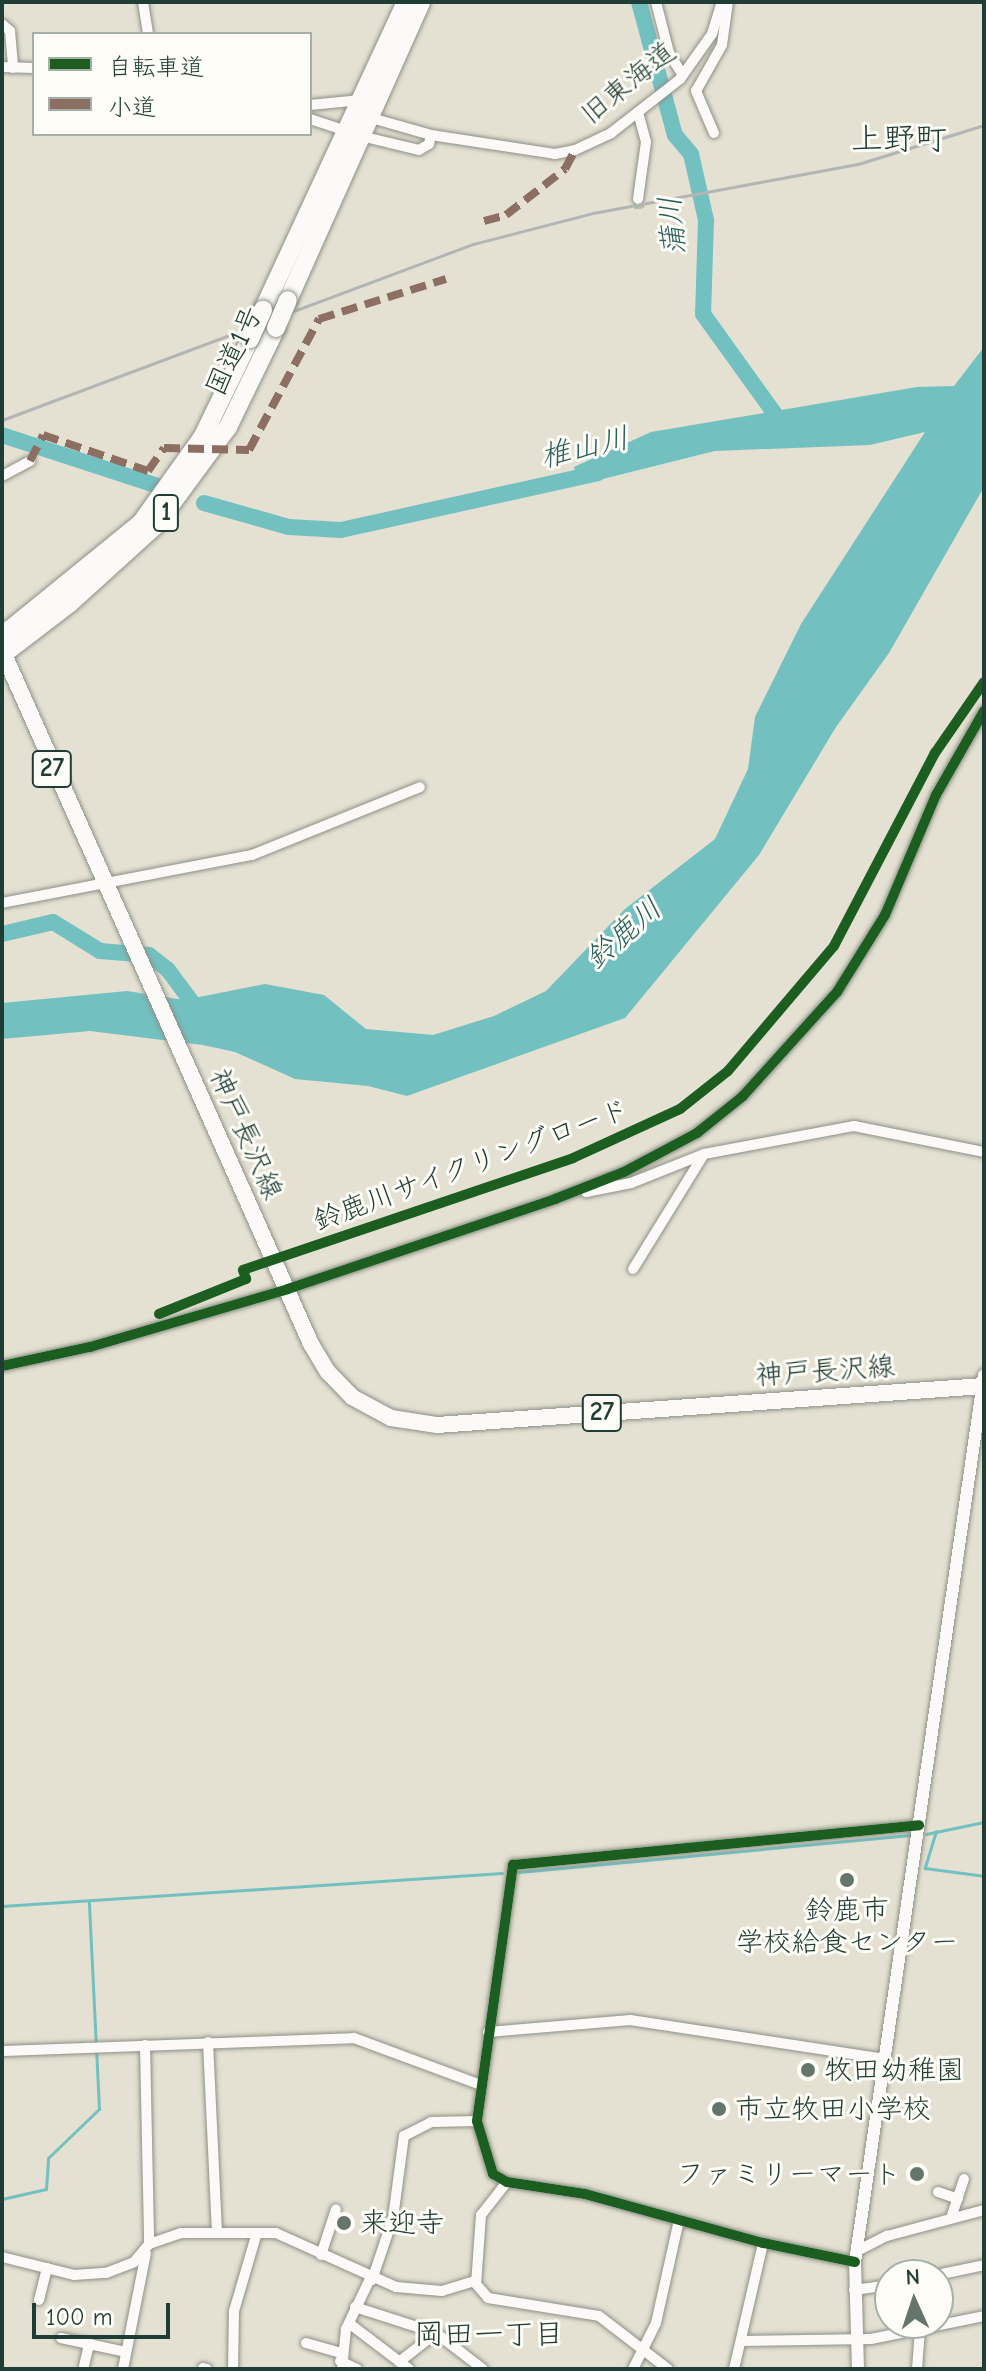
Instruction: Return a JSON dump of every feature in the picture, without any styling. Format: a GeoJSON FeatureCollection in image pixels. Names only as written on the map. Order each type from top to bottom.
{"type":"FeatureCollection","features":[{"type":"Feature","properties":{"kind":"highway","name":"国道1号"},"geometry":{"type":"LineString","coordinates":[[2,649],[156,525],[228,427],[288,300],[406,2]]}},
{"type":"Feature","properties":{"kind":"highway","name":"国道1号"},"geometry":{"type":"LineString","coordinates":[[2,649],[141,523],[203,436],[263,310],[421,2]]}},
{"type":"Feature","properties":{"kind":"main road","name":"神戸長沢線"},"geometry":{"type":"LineString","coordinates":[[2,649],[286,1286],[335,1381],[371,1409],[414,1424],[983,1382]]}},
{"type":"Feature","properties":{"kind":"street"},"geometry":{"type":"LineString","coordinates":[[143,2],[148,32]]}},
{"type":"Feature","properties":{"kind":"street"},"geometry":{"type":"LineString","coordinates":[[656,2],[669,53],[682,77]]}},
{"type":"Feature","properties":{"kind":"street"},"geometry":{"type":"LineString","coordinates":[[714,133],[696,91],[722,45],[725,2]]}},
{"type":"Feature","properties":{"kind":"street","name":"旧東海道"},"geometry":{"type":"LineString","coordinates":[[431,135],[555,154],[595,143],[682,77],[712,34],[725,2]]}},
{"type":"Feature","properties":{"kind":"street"},"geometry":{"type":"LineString","coordinates":[[2,24],[10,31],[7,68],[32,68]]}},
{"type":"Feature","properties":{"kind":"street"},"geometry":{"type":"LineString","coordinates":[[312,105],[364,109],[431,135],[429,144],[419,150],[369,138]]}},
{"type":"Feature","properties":{"kind":"street"},"geometry":{"type":"LineString","coordinates":[[638,199],[646,142],[643,109]]}},
{"type":"Feature","properties":{"kind":"street"},"geometry":{"type":"LineString","coordinates":[[312,120],[337,128]]}},
{"type":"Feature","properties":{"kind":"street"},"geometry":{"type":"LineString","coordinates":[[2,476],[30,461]]}},
{"type":"Feature","properties":{"kind":"street"},"geometry":{"type":"LineString","coordinates":[[2,1366],[90,1347],[555,1199],[624,1172],[697,1133],[743,1096],[837,992],[885,915],[936,795],[984,711]]}},
{"type":"Feature","properties":{"kind":"street"},"geometry":{"type":"LineString","coordinates":[[2,903],[108,889],[252,855],[420,787]]}},
{"type":"Feature","properties":{"kind":"street"},"geometry":{"type":"LineString","coordinates":[[555,1199],[631,1183],[704,1154],[854,1126],[984,1152]]}},
{"type":"Feature","properties":{"kind":"street"},"geometry":{"type":"LineString","coordinates":[[633,1269],[704,1154]]}},
{"type":"Feature","properties":{"kind":"street"},"geometry":{"type":"LineString","coordinates":[[858,2369],[854,2290],[856,2257],[980,1437],[983,1382]]}},
{"type":"Feature","properties":{"kind":"street"},"geometry":{"type":"LineString","coordinates":[[919,1825],[513,1865],[477,2121],[493,2174],[507,2182],[585,2194],[763,2243],[856,2257],[887,2236],[984,2210]]}},
{"type":"Feature","properties":{"kind":"street"},"geometry":{"type":"LineString","coordinates":[[488,2032],[630,2020],[885,2059]]}},
{"type":"Feature","properties":{"kind":"street"},"geometry":{"type":"LineString","coordinates":[[2,2051],[354,2038],[481,2085]]}},
{"type":"Feature","properties":{"kind":"street"},"geometry":{"type":"LineString","coordinates":[[208,2042],[217,2231]]}},
{"type":"Feature","properties":{"kind":"street"},"geometry":{"type":"LineString","coordinates":[[123,2369],[147,2247],[145,2045]]}},
{"type":"Feature","properties":{"kind":"street"},"geometry":{"type":"LineString","coordinates":[[341,2361],[355,2307],[371,2280],[393,2218],[404,2136],[431,2122],[477,2121]]}},
{"type":"Feature","properties":{"kind":"street"},"geometry":{"type":"LineString","coordinates":[[951,2218],[964,2179]]}},
{"type":"Feature","properties":{"kind":"street"},"geometry":{"type":"LineString","coordinates":[[507,2182],[481,2215],[475,2281],[488,2298],[599,2316],[668,2369]]}},
{"type":"Feature","properties":{"kind":"street"},"geometry":{"type":"LineString","coordinates":[[938,2192],[958,2199]]}},
{"type":"Feature","properties":{"kind":"street"},"geometry":{"type":"LineString","coordinates":[[321,2255],[336,2209]]}},
{"type":"Feature","properties":{"kind":"street"},"geometry":{"type":"LineString","coordinates":[[633,2369],[645,2350],[679,2220]]}},
{"type":"Feature","properties":{"kind":"street"},"geometry":{"type":"LineString","coordinates":[[2,2257],[74,2275],[106,2273],[134,2262],[147,2247],[181,2233],[286,2234],[371,2280],[429,2291],[475,2281]]}},
{"type":"Feature","properties":{"kind":"street"},"geometry":{"type":"LineString","coordinates":[[233,2369],[234,2311],[256,2236]]}},
{"type":"Feature","properties":{"kind":"street"},"geometry":{"type":"LineString","coordinates":[[734,2369],[763,2243]]}},
{"type":"Feature","properties":{"kind":"street"},"geometry":{"type":"LineString","coordinates":[[954,2271],[984,2265]]}},
{"type":"Feature","properties":{"kind":"street"},"geometry":{"type":"LineString","coordinates":[[39,2300],[47,2268]]}},
{"type":"Feature","properties":{"kind":"street"},"geometry":{"type":"LineString","coordinates":[[854,2290],[874,2287]]}},
{"type":"Feature","properties":{"kind":"street"},"geometry":{"type":"LineString","coordinates":[[355,2307],[452,2341],[476,2368]]}},
{"type":"Feature","properties":{"kind":"street"},"geometry":{"type":"LineString","coordinates":[[954,2321],[984,2316]]}},
{"type":"Feature","properties":{"kind":"street"},"geometry":{"type":"LineString","coordinates":[[350,2324],[404,2366],[436,2333]]}},
{"type":"Feature","properties":{"kind":"street"},"geometry":{"type":"LineString","coordinates":[[741,2341],[856,2339],[874,2336]]}},
{"type":"Feature","properties":{"kind":"street"},"geometry":{"type":"LineString","coordinates":[[61,2338],[126,2352]]}},
{"type":"Feature","properties":{"kind":"street"},"geometry":{"type":"LineString","coordinates":[[917,2369],[921,2339]]}},
{"type":"Feature","properties":{"kind":"street"},"geometry":{"type":"LineString","coordinates":[[306,2343],[357,2369]]}},
{"type":"Feature","properties":{"kind":"street"},"geometry":{"type":"LineString","coordinates":[[84,2366],[89,2344]]}},
{"type":"Feature","properties":{"kind":"water","name":"鈴鹿川"},"geometry":{"type":"Polygon","coordinates":[[[984,347],[984,487],[889,653],[836,727],[759,855],[625,1018],[407,1096],[368,1086],[295,1079],[235,1052],[203,1045],[90,1031],[2,1039],[2,1003],[127,991],[184,1000],[265,984],[324,995],[366,1029],[433,1035],[494,1016],[546,991],[625,909],[715,839],[748,769],[755,717],[801,624],[925,432],[870,445],[715,451],[579,485],[574,467],[651,432],[917,387],[954,386],[984,347]]]}},
{"type":"Feature","properties":{"kind":"waterway","name":"蒲川"},"geometry":{"type":"LineString","coordinates":[[639,2],[675,135],[691,154],[706,220],[703,314],[785,428]]}},
{"type":"Feature","properties":{"kind":"waterway","name":"椎山川"},"geometry":{"type":"LineString","coordinates":[[2,435],[155,485]]}},
{"type":"Feature","properties":{"kind":"waterway","name":"椎山川"},"geometry":{"type":"LineString","coordinates":[[204,503],[289,527],[341,530],[598,473]]}},
{"type":"Feature","properties":{"kind":"waterway"},"geometry":{"type":"LineString","coordinates":[[2,934],[53,922],[100,951],[149,955],[168,970],[200,1013]]}},
{"type":"Feature","properties":{"kind":"waterway"},"geometry":{"type":"LineString","coordinates":[[926,1834],[984,1822]]}},
{"type":"Feature","properties":{"kind":"waterway"},"geometry":{"type":"LineString","coordinates":[[936,1831],[925,1868],[984,1876]]}},
{"type":"Feature","properties":{"kind":"waterway"},"geometry":{"type":"LineString","coordinates":[[519,1872],[910,1835]]}},
{"type":"Feature","properties":{"kind":"waterway"},"geometry":{"type":"LineString","coordinates":[[2,1906],[502,1873]]}},
{"type":"Feature","properties":{"kind":"waterway"},"geometry":{"type":"LineString","coordinates":[[2,2199],[46,2189],[48,2158],[99,2109],[89,1901]]}},
{"type":"Feature","properties":{"kind":"tunnel"},"geometry":{"type":"LineString","coordinates":[[638,199],[640,214]]}},
{"type":"Feature","properties":{"kind":"railway"},"geometry":{"type":"LineString","coordinates":[[2,420],[473,244],[593,213],[858,164],[984,125]]}},
{"type":"Feature","properties":{"kind":"marked path"},"geometry":{"type":"LineString","coordinates":[[484,221],[506,215],[565,169],[575,150]]}},
{"type":"Feature","properties":{"kind":"marked path"},"geometry":{"type":"LineString","coordinates":[[30,461],[43,435],[148,471],[164,448],[249,450],[319,319],[446,279]]}},
{"type":"Feature","properties":{"kind":"cycle path","name":"鈴鹿川サイクリングロード"},"geometry":{"type":"LineString","coordinates":[[159,1314],[246,1279],[243,1270],[573,1158],[680,1109],[728,1071],[834,946],[935,753],[984,682]]}},
{"type":"Feature","properties":{"kind":"cycle path"},"geometry":{"type":"LineString","coordinates":[[2,1366],[90,1347],[288,1289],[555,1199],[624,1172],[697,1133],[743,1096],[837,992],[885,915],[936,795],[984,711]]}},
{"type":"Feature","properties":{"kind":"cycle path"},"geometry":{"type":"LineString","coordinates":[[855,2262],[763,2243],[585,2194],[507,2182],[493,2174],[477,2121],[513,1865],[919,1825]]}},
{"type":"Feature","properties":{"kind":"place","name":"鈴鹿市 学校給食センター"},"geometry":{"type":"Point","coordinates":[847,1880]}},
{"type":"Feature","properties":{"kind":"place","name":"牧田幼稚園"},"geometry":{"type":"Point","coordinates":[808,2070]}},
{"type":"Feature","properties":{"kind":"place","name":"市立牧田小学校"},"geometry":{"type":"Point","coordinates":[719,2109]}},
{"type":"Feature","properties":{"kind":"place","name":"ファミリーマート"},"geometry":{"type":"Point","coordinates":[917,2174]}},
{"type":"Feature","properties":{"kind":"place","name":"来迎寺"},"geometry":{"type":"Point","coordinates":[344,2223]}},
{"type":"Feature","properties":{"kind":"district","name":"上野町"},"geometry":{"type":"Point","coordinates":[899,139]}},
{"type":"Feature","properties":{"kind":"district","name":"岡田一丁目"},"geometry":{"type":"Point","coordinates":[489,2335]}}]}
